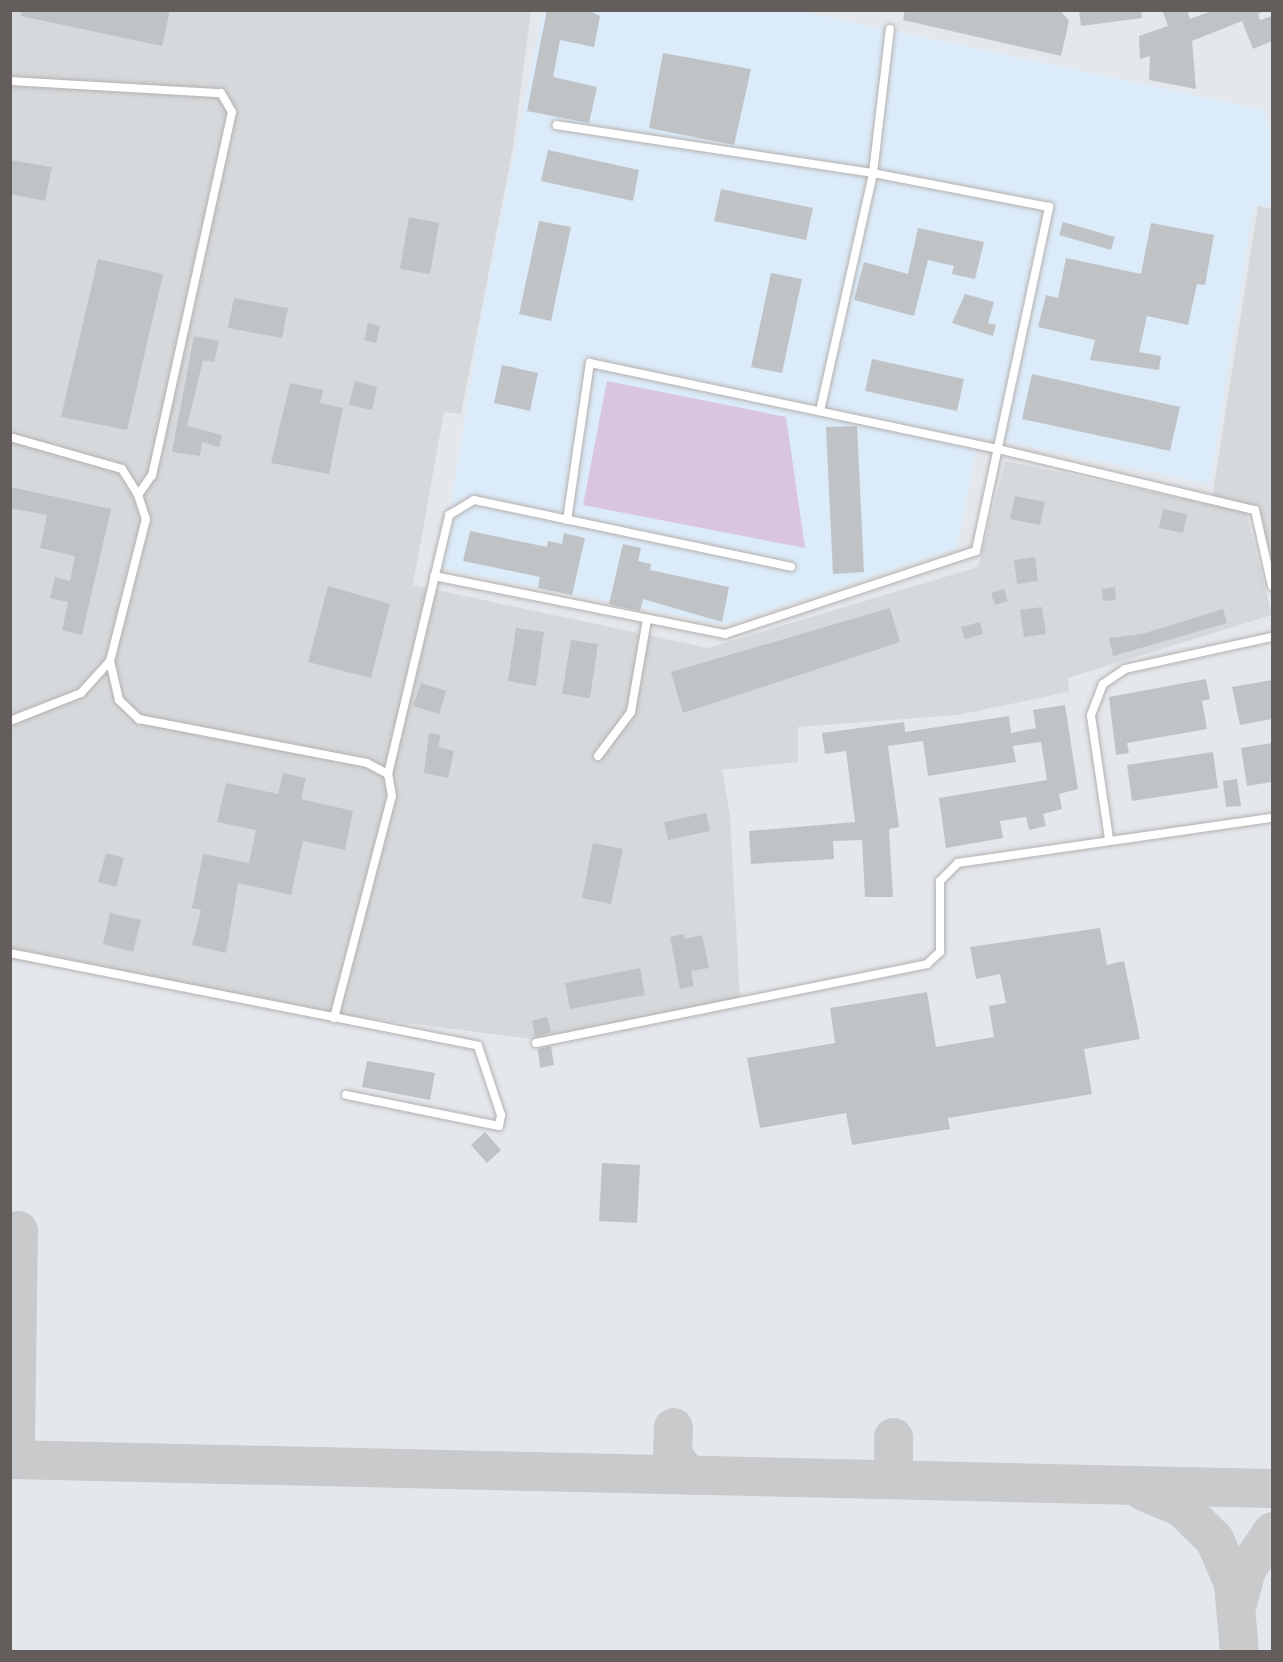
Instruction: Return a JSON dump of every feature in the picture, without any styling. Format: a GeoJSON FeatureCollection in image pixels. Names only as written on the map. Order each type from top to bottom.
{"type":"FeatureCollection","features":[{"type":"Feature","properties":{"kind":"lane"},"geometry":{"type":"LineString","coordinates":[[820,411],[873,173],[890,29]]}},
{"type":"Feature","properties":{"kind":"lane"},"geometry":{"type":"LineString","coordinates":[[10,81],[221,93],[232,112],[152,475],[138,495]]}},
{"type":"Feature","properties":{"kind":"lane"},"geometry":{"type":"LineString","coordinates":[[434,576],[725,634],[976,551],[1049,207],[873,173],[557,125]]}},
{"type":"Feature","properties":{"kind":"lane"},"geometry":{"type":"LineString","coordinates":[[567,520],[590,363],[998,448],[1255,510],[1272,586]]}},
{"type":"Feature","properties":{"kind":"lane"},"geometry":{"type":"LineString","coordinates":[[10,437],[122,470],[138,495],[146,519],[110,661],[119,700],[139,719],[367,764],[388,774]]}},
{"type":"Feature","properties":{"kind":"lane"},"geometry":{"type":"LineString","coordinates":[[334,1018],[392,796],[388,774],[449,515],[474,500],[790,567]]}},
{"type":"Feature","properties":{"kind":"lane"},"geometry":{"type":"LineString","coordinates":[[598,756],[631,712],[647,619]]}},
{"type":"Feature","properties":{"kind":"lane"},"geometry":{"type":"LineString","coordinates":[[1109,839],[1091,715],[1103,684],[1125,669],[1272,637]]}},
{"type":"Feature","properties":{"kind":"lane"},"geometry":{"type":"LineString","coordinates":[[10,721],[81,693],[110,661]]}},
{"type":"Feature","properties":{"kind":"lane"},"geometry":{"type":"LineString","coordinates":[[536,1043],[919,967],[940,952],[939,891],[947,870],[958,863],[1109,839],[1272,818]]}},
{"type":"Feature","properties":{"kind":"lane"},"geometry":{"type":"LineString","coordinates":[[10,952],[478,1046],[501,1115],[499,1126],[346,1095]]}},
{"type":"Feature","properties":{"kind":"shaded area"},"geometry":{"type":"Polygon","coordinates":[[[10,11],[531,11],[513,148],[461,414],[444,412],[413,585],[708,648],[978,567],[1005,461],[1246,512],[1272,615],[1068,678],[1069,692],[958,715],[798,727],[798,762],[722,770],[730,815],[740,998],[532,1039],[343,1015],[11,959],[10,11]]]}},
{"type":"Feature","properties":{"kind":"shaded area"},"geometry":{"type":"Polygon","coordinates":[[[543,11],[800,11],[1264,110],[1272,137],[1272,206],[1254,205],[1210,484],[979,436],[957,548],[724,624],[441,568],[481,317],[543,11]]]}},
{"type":"Feature","properties":{"kind":"shaded area"},"geometry":{"type":"Polygon","coordinates":[[[1258,206],[1272,209],[1272,586],[1255,510],[1212,498],[1258,206]]]}},
{"type":"Feature","properties":{"kind":"shaded area"},"geometry":{"type":"Polygon","coordinates":[[[607,381],[786,417],[805,548],[583,505],[607,381]]]}},
{"type":"Feature","properties":{"kind":"building"},"geometry":{"type":"Polygon","coordinates":[[[22,10],[170,10],[162,46],[21,16],[22,10]]]}},
{"type":"Feature","properties":{"kind":"building"},"geometry":{"type":"Polygon","coordinates":[[[547,10],[588,10],[600,16],[594,47],[560,40],[553,77],[597,87],[589,123],[527,111],[547,10]]]}},
{"type":"Feature","properties":{"kind":"building"},"geometry":{"type":"Polygon","coordinates":[[[905,10],[1060,10],[1069,21],[1061,56],[903,20],[905,10]]]}},
{"type":"Feature","properties":{"kind":"building"},"geometry":{"type":"Polygon","coordinates":[[[1079,10],[1141,10],[1142,18],[1081,26],[1079,10]]]}},
{"type":"Feature","properties":{"kind":"building"},"geometry":{"type":"Polygon","coordinates":[[[1162,10],[1187,10],[1190,19],[1214,10],[1265,10],[1258,14],[1260,20],[1272,16],[1272,41],[1253,49],[1242,21],[1192,41],[1196,89],[1149,80],[1150,56],[1140,59],[1139,36],[1168,26],[1162,10]]]}},
{"type":"Feature","properties":{"kind":"building"},"geometry":{"type":"Polygon","coordinates":[[[663,53],[751,69],[734,145],[649,128],[663,53]]]}},
{"type":"Feature","properties":{"kind":"building"},"geometry":{"type":"Polygon","coordinates":[[[548,150],[639,170],[633,201],[541,181],[548,150]]]}},
{"type":"Feature","properties":{"kind":"building"},"geometry":{"type":"Polygon","coordinates":[[[10,160],[52,167],[45,201],[10,194],[10,160]]]}},
{"type":"Feature","properties":{"kind":"building"},"geometry":{"type":"Polygon","coordinates":[[[721,189],[813,208],[806,240],[714,221],[721,189]]]}},
{"type":"Feature","properties":{"kind":"building"},"geometry":{"type":"Polygon","coordinates":[[[409,217],[439,223],[430,274],[400,269],[409,217]]]}},
{"type":"Feature","properties":{"kind":"building"},"geometry":{"type":"Polygon","coordinates":[[[539,221],[571,227],[551,321],[519,314],[539,221]]]}},
{"type":"Feature","properties":{"kind":"building"},"geometry":{"type":"Polygon","coordinates":[[[1063,222],[1115,237],[1111,250],[1059,235],[1063,222]]]}},
{"type":"Feature","properties":{"kind":"building"},"geometry":{"type":"Polygon","coordinates":[[[1151,223],[1214,235],[1205,285],[1197,284],[1188,325],[1147,316],[1139,352],[1161,356],[1159,370],[1090,360],[1095,340],[1038,327],[1046,295],[1058,298],[1066,258],[1141,274],[1151,223]]]}},
{"type":"Feature","properties":{"kind":"building"},"geometry":{"type":"Polygon","coordinates":[[[918,228],[984,242],[975,279],[952,274],[954,266],[928,260],[914,316],[854,300],[864,262],[908,274],[918,228]]]}},
{"type":"Feature","properties":{"kind":"building"},"geometry":{"type":"Polygon","coordinates":[[[98,259],[163,274],[127,430],[61,417],[98,259]]]}},
{"type":"Feature","properties":{"kind":"building"},"geometry":{"type":"Polygon","coordinates":[[[771,273],[802,279],[782,373],[751,367],[771,273]]]}},
{"type":"Feature","properties":{"kind":"building"},"geometry":{"type":"Polygon","coordinates":[[[965,294],[994,302],[988,323],[996,325],[993,336],[952,323],[965,294]]]}},
{"type":"Feature","properties":{"kind":"building"},"geometry":{"type":"Polygon","coordinates":[[[234,298],[288,308],[282,338],[228,328],[234,298]]]}},
{"type":"Feature","properties":{"kind":"building"},"geometry":{"type":"Polygon","coordinates":[[[368,323],[380,326],[376,343],[364,340],[368,323]]]}},
{"type":"Feature","properties":{"kind":"building"},"geometry":{"type":"Polygon","coordinates":[[[194,336],[219,341],[214,362],[203,360],[187,426],[222,435],[219,447],[202,442],[200,456],[172,452],[194,336]]]}},
{"type":"Feature","properties":{"kind":"building"},"geometry":{"type":"Polygon","coordinates":[[[872,359],[964,379],[957,411],[865,391],[872,359]]]}},
{"type":"Feature","properties":{"kind":"building"},"geometry":{"type":"Polygon","coordinates":[[[502,365],[538,373],[530,411],[494,403],[502,365]]]}},
{"type":"Feature","properties":{"kind":"building"},"geometry":{"type":"Polygon","coordinates":[[[1032,374],[1180,407],[1170,451],[1022,419],[1032,374]]]}},
{"type":"Feature","properties":{"kind":"building"},"geometry":{"type":"Polygon","coordinates":[[[355,381],[377,387],[372,410],[349,405],[355,381]]]}},
{"type":"Feature","properties":{"kind":"building"},"geometry":{"type":"Polygon","coordinates":[[[290,383],[323,390],[320,403],[343,408],[329,474],[271,463],[290,383]]]}},
{"type":"Feature","properties":{"kind":"building"},"geometry":{"type":"Polygon","coordinates":[[[857,426],[864,572],[833,574],[826,427],[857,426]]]}},
{"type":"Feature","properties":{"kind":"building"},"geometry":{"type":"Polygon","coordinates":[[[10,487],[111,509],[82,635],[62,630],[68,602],[50,598],[55,577],[70,581],[75,556],[40,548],[47,515],[10,508],[10,487]]]}},
{"type":"Feature","properties":{"kind":"building"},"geometry":{"type":"Polygon","coordinates":[[[1015,496],[1045,502],[1040,525],[1010,519],[1015,496]]]}},
{"type":"Feature","properties":{"kind":"building"},"geometry":{"type":"Polygon","coordinates":[[[1163,509],[1187,514],[1183,533],[1159,528],[1163,509]]]}},
{"type":"Feature","properties":{"kind":"building"},"geometry":{"type":"Polygon","coordinates":[[[470,531],[547,547],[548,541],[562,544],[564,533],[585,538],[572,595],[538,588],[540,577],[463,561],[470,531]]]}},
{"type":"Feature","properties":{"kind":"building"},"geometry":{"type":"Polygon","coordinates":[[[623,544],[641,548],[638,561],[651,564],[650,570],[729,587],[722,622],[643,599],[640,611],[609,604],[623,544]]]}},
{"type":"Feature","properties":{"kind":"building"},"geometry":{"type":"Polygon","coordinates":[[[1035,557],[1038,581],[1017,584],[1014,560],[1035,557]]]}},
{"type":"Feature","properties":{"kind":"building"},"geometry":{"type":"Polygon","coordinates":[[[328,586],[390,604],[371,678],[308,662],[328,586]]]}},
{"type":"Feature","properties":{"kind":"building"},"geometry":{"type":"Polygon","coordinates":[[[1115,587],[1116,600],[1103,601],[1102,589],[1115,587]]]}},
{"type":"Feature","properties":{"kind":"building"},"geometry":{"type":"Polygon","coordinates":[[[1004,589],[1008,601],[995,605],[991,593],[1004,589]]]}},
{"type":"Feature","properties":{"kind":"building"},"geometry":{"type":"Polygon","coordinates":[[[1042,607],[1046,634],[1024,637],[1020,610],[1042,607]]]}},
{"type":"Feature","properties":{"kind":"building"},"geometry":{"type":"Polygon","coordinates":[[[890,608],[900,642],[683,713],[671,672],[890,608]]]}},
{"type":"Feature","properties":{"kind":"building"},"geometry":{"type":"Polygon","coordinates":[[[1223,609],[1227,623],[1113,656],[1109,638],[1142,634],[1223,609]]]}},
{"type":"Feature","properties":{"kind":"building"},"geometry":{"type":"Polygon","coordinates":[[[980,622],[983,634],[965,639],[961,627],[980,622]]]}},
{"type":"Feature","properties":{"kind":"building"},"geometry":{"type":"Polygon","coordinates":[[[516,628],[544,632],[536,686],[508,681],[516,628]]]}},
{"type":"Feature","properties":{"kind":"building"},"geometry":{"type":"Polygon","coordinates":[[[571,640],[598,644],[590,698],[562,694],[571,640]]]}},
{"type":"Feature","properties":{"kind":"building"},"geometry":{"type":"Polygon","coordinates":[[[1206,679],[1210,699],[1202,701],[1207,729],[1127,743],[1129,753],[1116,755],[1109,697],[1206,679]]]}},
{"type":"Feature","properties":{"kind":"building"},"geometry":{"type":"Polygon","coordinates":[[[1272,680],[1272,719],[1240,725],[1232,687],[1272,680]]]}},
{"type":"Feature","properties":{"kind":"building"},"geometry":{"type":"Polygon","coordinates":[[[421,683],[446,691],[439,714],[413,706],[421,683]]]}},
{"type":"Feature","properties":{"kind":"building"},"geometry":{"type":"Polygon","coordinates":[[[1065,705],[1078,789],[1059,794],[1062,809],[1043,814],[1046,826],[1029,830],[1026,817],[1000,821],[1003,838],[946,848],[939,798],[1047,780],[1041,742],[1013,746],[1016,762],[928,776],[923,741],[888,746],[899,827],[889,829],[893,897],[865,897],[862,840],[833,841],[834,859],[751,864],[749,831],[855,822],[846,751],[825,754],[822,733],[904,722],[905,732],[1009,716],[1011,733],[1036,728],[1033,710],[1065,705]]]}},
{"type":"Feature","properties":{"kind":"building"},"geometry":{"type":"Polygon","coordinates":[[[429,733],[441,735],[438,747],[454,751],[448,778],[424,773],[429,733]]]}},
{"type":"Feature","properties":{"kind":"building"},"geometry":{"type":"Polygon","coordinates":[[[1272,743],[1272,782],[1247,786],[1241,748],[1272,743]]]}},
{"type":"Feature","properties":{"kind":"building"},"geometry":{"type":"Polygon","coordinates":[[[1213,752],[1218,788],[1132,801],[1127,765],[1213,752]]]}},
{"type":"Feature","properties":{"kind":"building"},"geometry":{"type":"Polygon","coordinates":[[[283,773],[306,778],[301,799],[353,811],[345,850],[303,841],[291,895],[238,883],[226,953],[192,945],[201,910],[192,908],[203,854],[249,863],[256,830],[217,822],[226,783],[278,794],[283,773]]]}},
{"type":"Feature","properties":{"kind":"building"},"geometry":{"type":"Polygon","coordinates":[[[1237,779],[1241,806],[1226,807],[1223,781],[1237,779]]]}},
{"type":"Feature","properties":{"kind":"building"},"geometry":{"type":"Polygon","coordinates":[[[706,813],[710,831],[668,840],[664,822],[706,813]]]}},
{"type":"Feature","properties":{"kind":"building"},"geometry":{"type":"Polygon","coordinates":[[[593,843],[623,849],[611,904],[582,898],[593,843]]]}},
{"type":"Feature","properties":{"kind":"building"},"geometry":{"type":"Polygon","coordinates":[[[106,853],[124,858],[116,887],[98,882],[106,853]]]}},
{"type":"Feature","properties":{"kind":"building"},"geometry":{"type":"Polygon","coordinates":[[[110,913],[141,920],[133,952],[103,944],[110,913]]]}},
{"type":"Feature","properties":{"kind":"building"},"geometry":{"type":"Polygon","coordinates":[[[1100,928],[1107,965],[1124,961],[1140,1039],[1084,1049],[1092,1094],[948,1118],[950,1129],[852,1145],[846,1113],[760,1128],[747,1058],[835,1043],[830,1008],[927,992],[936,1047],[994,1037],[989,1006],[1006,1003],[1000,974],[976,979],[970,947],[1100,928]]]}},
{"type":"Feature","properties":{"kind":"building"},"geometry":{"type":"Polygon","coordinates":[[[684,934],[685,939],[702,935],[709,968],[691,971],[694,986],[680,989],[670,937],[684,934]]]}},
{"type":"Feature","properties":{"kind":"building"},"geometry":{"type":"Polygon","coordinates":[[[640,968],[645,995],[570,1009],[565,983],[640,968]]]}},
{"type":"Feature","properties":{"kind":"building"},"geometry":{"type":"Polygon","coordinates":[[[547,1017],[551,1032],[535,1037],[532,1021],[547,1017]]]}},
{"type":"Feature","properties":{"kind":"building"},"geometry":{"type":"Polygon","coordinates":[[[551,1046],[554,1065],[540,1068],[538,1049],[551,1046]]]}},
{"type":"Feature","properties":{"kind":"building"},"geometry":{"type":"Polygon","coordinates":[[[367,1061],[435,1073],[430,1100],[362,1087],[367,1061]]]}},
{"type":"Feature","properties":{"kind":"building"},"geometry":{"type":"Polygon","coordinates":[[[485,1132],[501,1150],[487,1163],[471,1145],[485,1132]]]}},
{"type":"Feature","properties":{"kind":"building"},"geometry":{"type":"Polygon","coordinates":[[[602,1163],[640,1165],[637,1223],[599,1221],[602,1163]]]}},
{"type":"Feature","properties":{"kind":"taxiway"},"geometry":{"type":"LineString","coordinates":[[15,1441],[18,1230]]}},
{"type":"Feature","properties":{"kind":"taxiway"},"geometry":{"type":"LineString","coordinates":[[673,1427],[672,1455],[689,1475]]}},
{"type":"Feature","properties":{"kind":"taxiway"},"geometry":{"type":"LineString","coordinates":[[893,1437],[893,1457]]}},
{"type":"Feature","properties":{"kind":"taxiway"},"geometry":{"type":"LineString","coordinates":[[10,1459],[1272,1488]]}},
{"type":"Feature","properties":{"kind":"taxiway"},"geometry":{"type":"LineString","coordinates":[[1143,1491],[1181,1507],[1214,1539],[1233,1583],[1239,1652]]}},
{"type":"Feature","properties":{"kind":"taxiway"},"geometry":{"type":"LineString","coordinates":[[1237,1603],[1246,1569],[1272,1531]]}}]}
